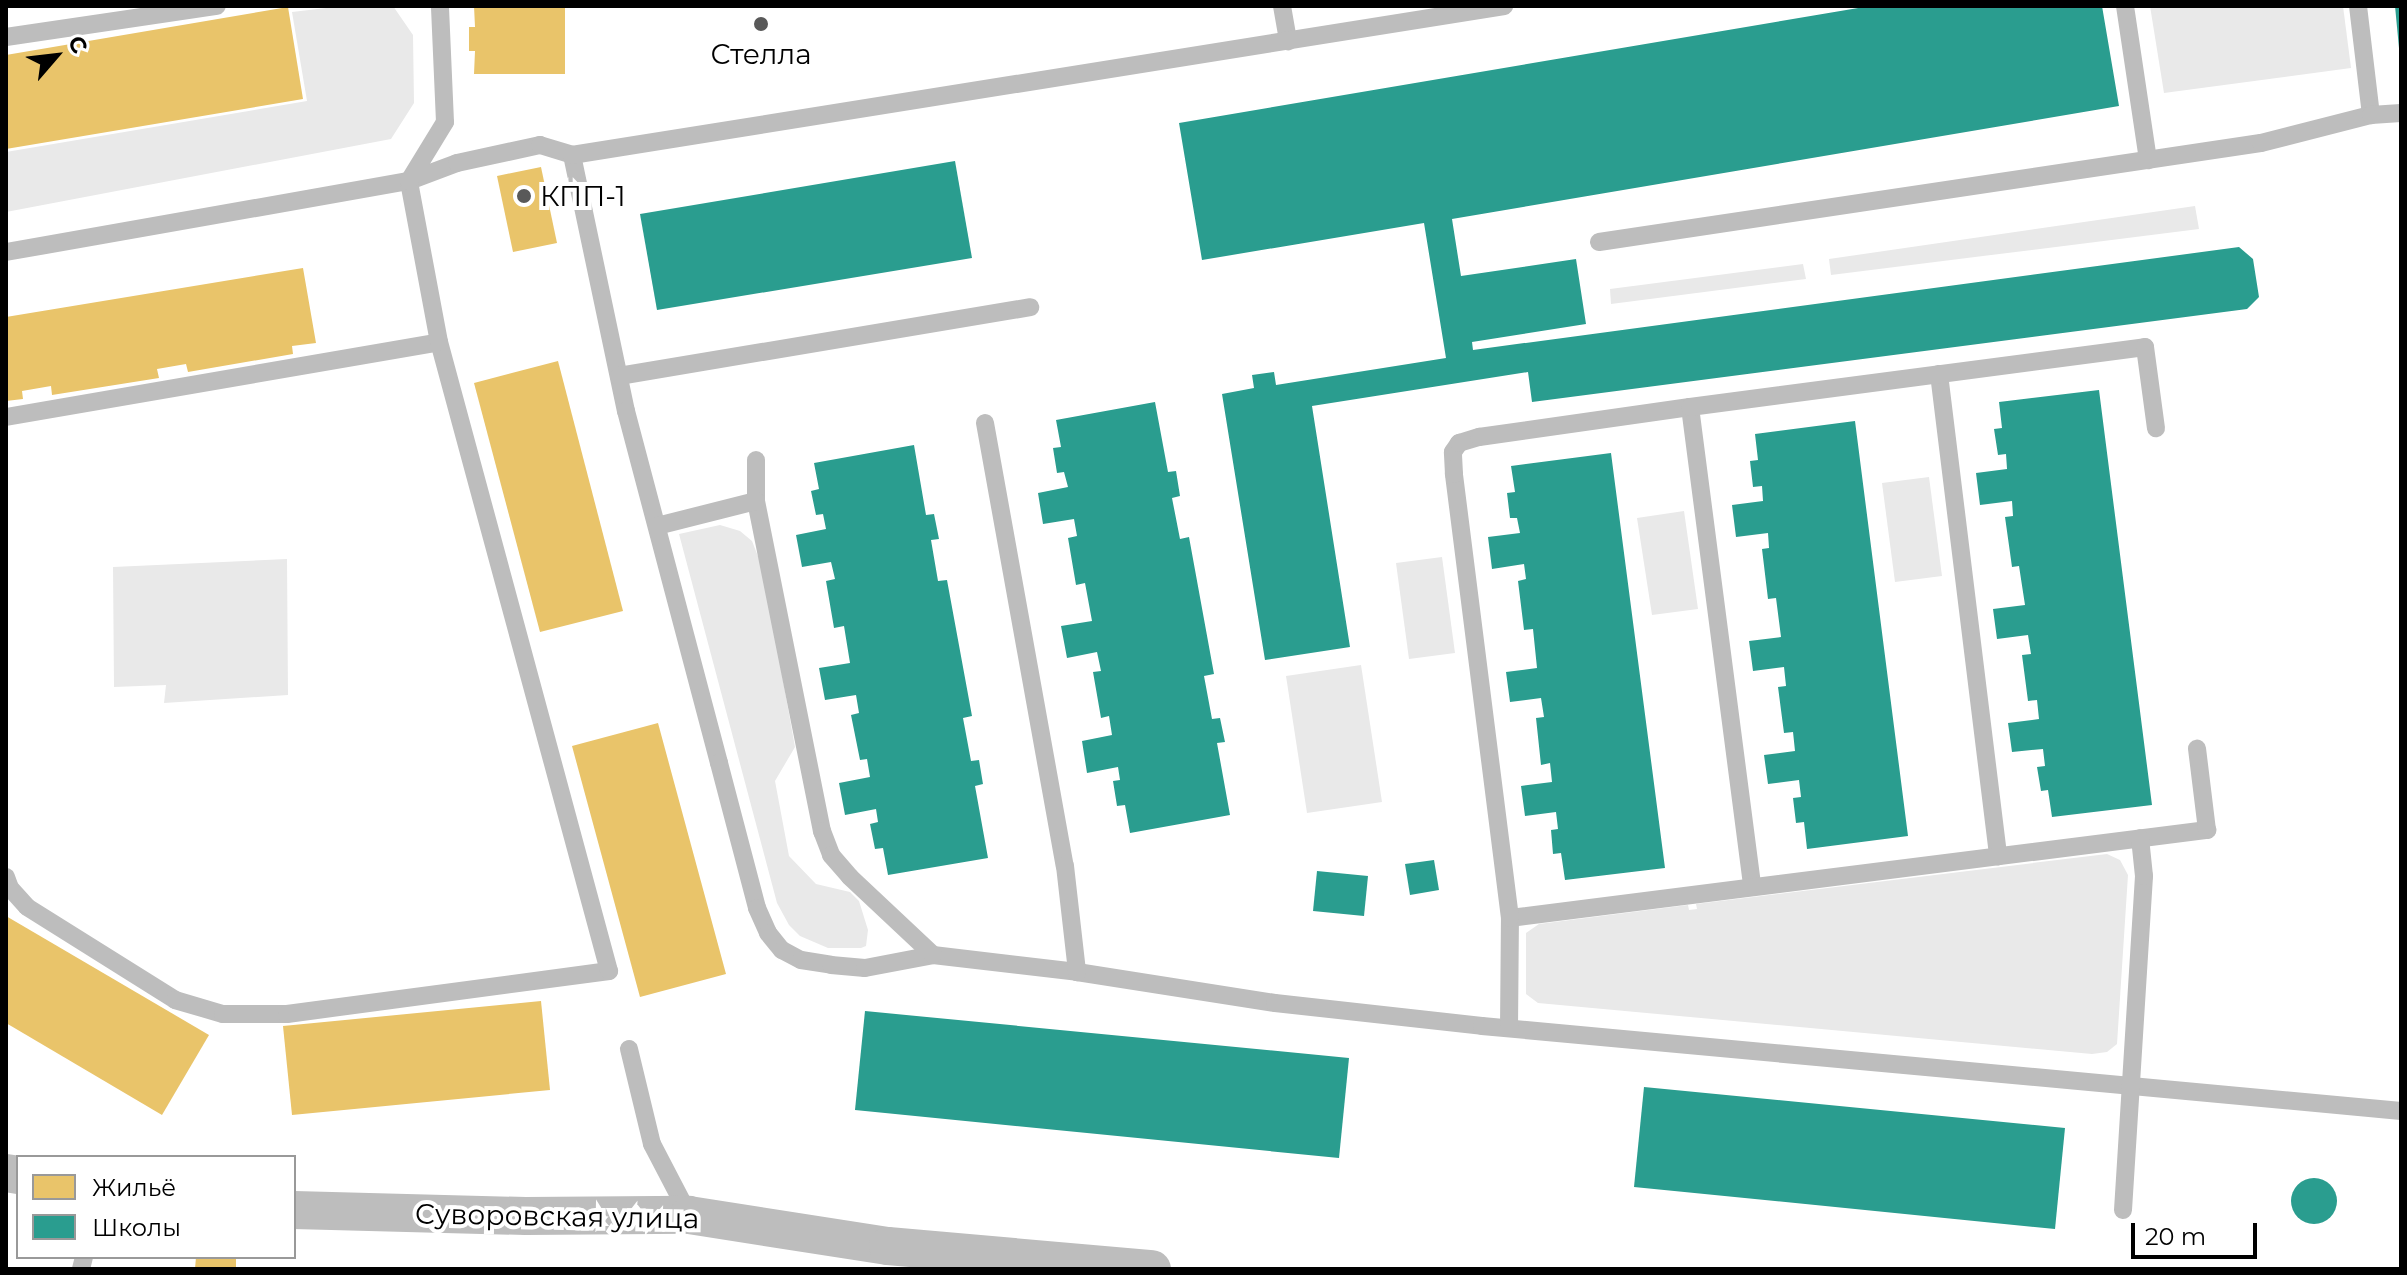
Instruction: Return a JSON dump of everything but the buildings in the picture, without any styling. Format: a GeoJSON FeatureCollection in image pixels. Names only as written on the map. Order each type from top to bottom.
{"type":"FeatureCollection","features":[{"type":"Feature","properties":{"kind":"street","name":"Суворовская улица"},"geometry":{"type":"LineString","coordinates":[[296,1210],[495,1216],[689,1215],[888,1246],[1152,1269]]}},
{"type":"Feature","properties":{"kind":"lane"},"geometry":{"type":"LineString","coordinates":[[6,37],[217,6]]}},
{"type":"Feature","properties":{"kind":"lane"},"geometry":{"type":"LineString","coordinates":[[6,877],[10,888],[27,907],[175,1000],[223,1014],[287,1014],[609,971],[439,342],[409,181],[445,122],[440,6]]}},
{"type":"Feature","properties":{"kind":"lane"},"geometry":{"type":"LineString","coordinates":[[1282,6],[1288,41]]}},
{"type":"Feature","properties":{"kind":"lane"},"geometry":{"type":"LineString","coordinates":[[6,252],[409,181],[457,163],[540,145],[572,155],[1504,6]]}},
{"type":"Feature","properties":{"kind":"lane"},"geometry":{"type":"LineString","coordinates":[[2125,6],[2148,160]]}},
{"type":"Feature","properties":{"kind":"lane"},"geometry":{"type":"LineString","coordinates":[[2358,6],[2371,115]]}},
{"type":"Feature","properties":{"kind":"lane"},"geometry":{"type":"LineString","coordinates":[[1599,242],[2261,143],[2371,115],[2401,113]]}},
{"type":"Feature","properties":{"kind":"lane"},"geometry":{"type":"LineString","coordinates":[[572,155],[619,376],[757,908],[768,933],[782,950],[801,960],[865,968],[933,955],[1077,972],[1275,1003],[1509,1028],[2401,1111]]}},
{"type":"Feature","properties":{"kind":"lane"},"geometry":{"type":"LineString","coordinates":[[619,376],[1030,307]]}},
{"type":"Feature","properties":{"kind":"lane"},"geometry":{"type":"LineString","coordinates":[[6,417],[439,342]]}},
{"type":"Feature","properties":{"kind":"lane"},"geometry":{"type":"LineString","coordinates":[[1509,1028],[1510,918],[1453,452],[1459,443],[1479,437],[1690,407],[2145,347],[2156,428]]}},
{"type":"Feature","properties":{"kind":"lane"},"geometry":{"type":"LineString","coordinates":[[1939,374],[1998,856]]}},
{"type":"Feature","properties":{"kind":"lane"},"geometry":{"type":"LineString","coordinates":[[1690,407],[1752,887]]}},
{"type":"Feature","properties":{"kind":"lane"},"geometry":{"type":"LineString","coordinates":[[985,423],[1065,866],[1077,972]]}},
{"type":"Feature","properties":{"kind":"lane"},"geometry":{"type":"LineString","coordinates":[[756,460],[756,501],[822,831],[831,855],[933,955]]}},
{"type":"Feature","properties":{"kind":"lane"},"geometry":{"type":"LineString","coordinates":[[657,526],[756,501]]}},
{"type":"Feature","properties":{"kind":"lane"},"geometry":{"type":"LineString","coordinates":[[1510,918],[2207,830],[2197,749]]}},
{"type":"Feature","properties":{"kind":"lane"},"geometry":{"type":"LineString","coordinates":[[2123,1210],[2144,876],[2140,838]]}},
{"type":"Feature","properties":{"kind":"lane"},"geometry":{"type":"LineString","coordinates":[[629,1049],[652,1144],[689,1215]]}},
{"type":"Feature","properties":{"kind":"shaded area"},"geometry":{"type":"Polygon","coordinates":[[[343,6],[393,6],[413,35],[414,103],[391,139],[6,212],[6,152],[307,101],[292,12],[343,6]]]}},
{"type":"Feature","properties":{"kind":"shaded area"},"geometry":{"type":"Polygon","coordinates":[[[2150,6],[2343,6],[2351,68],[2164,93],[2150,6]]]}},
{"type":"Feature","properties":{"kind":"shaded area"},"geometry":{"type":"Polygon","coordinates":[[[2195,206],[2199,229],[1831,275],[1829,259],[2195,206]]]}},
{"type":"Feature","properties":{"kind":"shaded area"},"geometry":{"type":"Polygon","coordinates":[[[1803,264],[1806,279],[1611,304],[1610,289],[1803,264]]]}},
{"type":"Feature","properties":{"kind":"shaded area"},"geometry":{"type":"Polygon","coordinates":[[[1929,477],[1942,576],[1895,582],[1882,483],[1929,477]]]}},
{"type":"Feature","properties":{"kind":"shaded area"},"geometry":{"type":"Polygon","coordinates":[[[1684,511],[1698,609],[1652,615],[1637,518],[1684,511]]]}},
{"type":"Feature","properties":{"kind":"shaded area"},"geometry":{"type":"Polygon","coordinates":[[[720,525],[740,531],[752,541],[763,569],[795,747],[775,781],[789,856],[816,884],[850,892],[859,901],[868,930],[866,946],[861,948],[828,948],[800,936],[789,925],[777,903],[679,534],[720,525]]]}},
{"type":"Feature","properties":{"kind":"shaded area"},"geometry":{"type":"Polygon","coordinates":[[[1442,557],[1455,653],[1409,659],[1396,563],[1442,557]]]}},
{"type":"Feature","properties":{"kind":"shaded area"},"geometry":{"type":"Polygon","coordinates":[[[287,559],[288,695],[164,703],[166,685],[114,687],[113,567],[287,559]]]}},
{"type":"Feature","properties":{"kind":"shaded area"},"geometry":{"type":"Polygon","coordinates":[[[1361,665],[1382,802],[1307,813],[1286,676],[1361,665]]]}},
{"type":"Feature","properties":{"kind":"shaded area"},"geometry":{"type":"Polygon","coordinates":[[[2107,854],[2120,860],[2128,875],[2117,1044],[2107,1052],[2092,1054],[1538,1003],[1526,994],[1526,933],[1539,924],[1688,905],[1689,910],[1697,909],[1696,904],[2107,854]]]}},
{"type":"Feature","properties":{"kind":"place","name":"Стелла"},"geometry":{"type":"Point","coordinates":[761,24]}},
{"type":"Feature","properties":{"kind":"place","name":"КПП-1"},"geometry":{"type":"Point","coordinates":[524,196]}}]}
